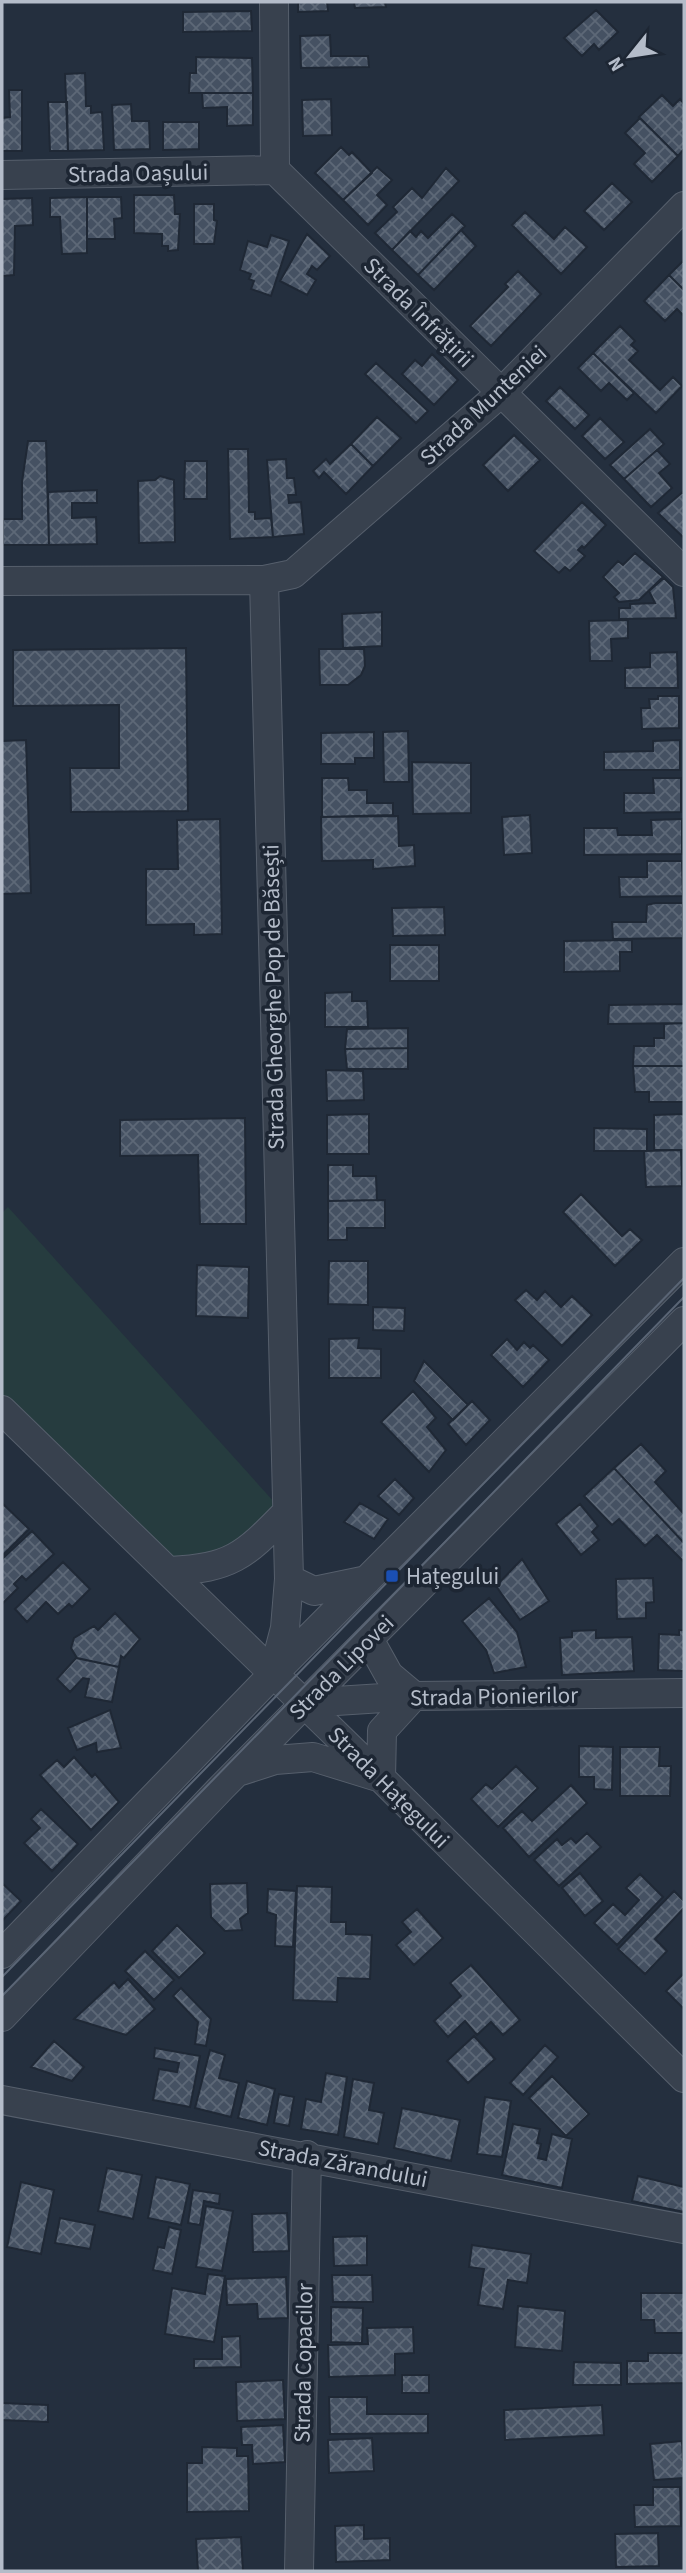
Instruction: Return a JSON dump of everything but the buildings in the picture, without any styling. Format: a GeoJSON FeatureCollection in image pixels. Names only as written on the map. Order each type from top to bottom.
{"type":"FeatureCollection","features":[{"type":"Feature","properties":{"kind":"street"},"geometry":{"type":"LineString","coordinates":[[274,2],[275,170]]}},
{"type":"Feature","properties":{"kind":"street","name":"Strada Oașului"},"geometry":{"type":"LineString","coordinates":[[2,175],[275,170]]}},
{"type":"Feature","properties":{"kind":"street","name":"Strada Înfrățirii"},"geometry":{"type":"LineString","coordinates":[[275,170],[684,572]]}},
{"type":"Feature","properties":{"kind":"street","name":"Strada Munteniei"},"geometry":{"type":"LineString","coordinates":[[264,580],[293,574],[500,393],[684,206]]}},
{"type":"Feature","properties":{"kind":"street"},"geometry":{"type":"LineString","coordinates":[[2,581],[264,580]]}},
{"type":"Feature","properties":{"kind":"street","name":"Strada Gheorghe Pop de Băsești"},"geometry":{"type":"LineString","coordinates":[[264,580],[285,1514],[289,1579],[285,1628],[272,1674]]}},
{"type":"Feature","properties":{"kind":"street","name":"Strada Lipovei"},"geometry":{"type":"LineString","coordinates":[[2,1954],[272,1674],[370,1579],[684,1262]]}},
{"type":"Feature","properties":{"kind":"street","name":"Strada Lipovei"},"geometry":{"type":"LineString","coordinates":[[2,2017],[305,1703],[684,1321]]}},
{"type":"Feature","properties":{"kind":"street","name":"Strada Hațegului"},"geometry":{"type":"LineString","coordinates":[[2,1410],[305,1703],[684,2078]]}},
{"type":"Feature","properties":{"kind":"street"},"geometry":{"type":"LineString","coordinates":[[170,1571],[222,1565],[250,1549],[285,1514]]}},
{"type":"Feature","properties":{"kind":"street"},"geometry":{"type":"LineString","coordinates":[[289,1579],[314,1591],[335,1589],[370,1579]]}},
{"type":"Feature","properties":{"kind":"street"},"geometry":{"type":"LineString","coordinates":[[237,1773],[275,1760],[313,1757],[381,1778],[382,1731],[414,1696],[389,1675],[369,1639]]}},
{"type":"Feature","properties":{"kind":"street","name":"Strada Pionierilor"},"geometry":{"type":"LineString","coordinates":[[305,1703],[414,1696],[684,1693]]}},
{"type":"Feature","properties":{"kind":"street","name":"Strada Zărandului"},"geometry":{"type":"LineString","coordinates":[[2,2099],[307,2155],[684,2229]]}},
{"type":"Feature","properties":{"kind":"street","name":"Strada Copacilor"},"geometry":{"type":"LineString","coordinates":[[299,2571],[307,2155]]}},
{"type":"Feature","properties":{"kind":"green space"},"geometry":{"type":"Polygon","coordinates":[[[8,1207],[285,1514],[250,1549],[170,1571],[2,1410],[2,1213],[8,1207]]]}},
{"type":"Feature","properties":{"kind":"tram line"},"geometry":{"type":"LineString","coordinates":[[2,1977],[684,1278]]}},
{"type":"Feature","properties":{"kind":"tram line"},"geometry":{"type":"LineString","coordinates":[[2,1996],[684,1297]]}},
{"type":"Feature","properties":{"kind":"place","name":"Hațegului"},"geometry":{"type":"Point","coordinates":[392,1576]}}]}
